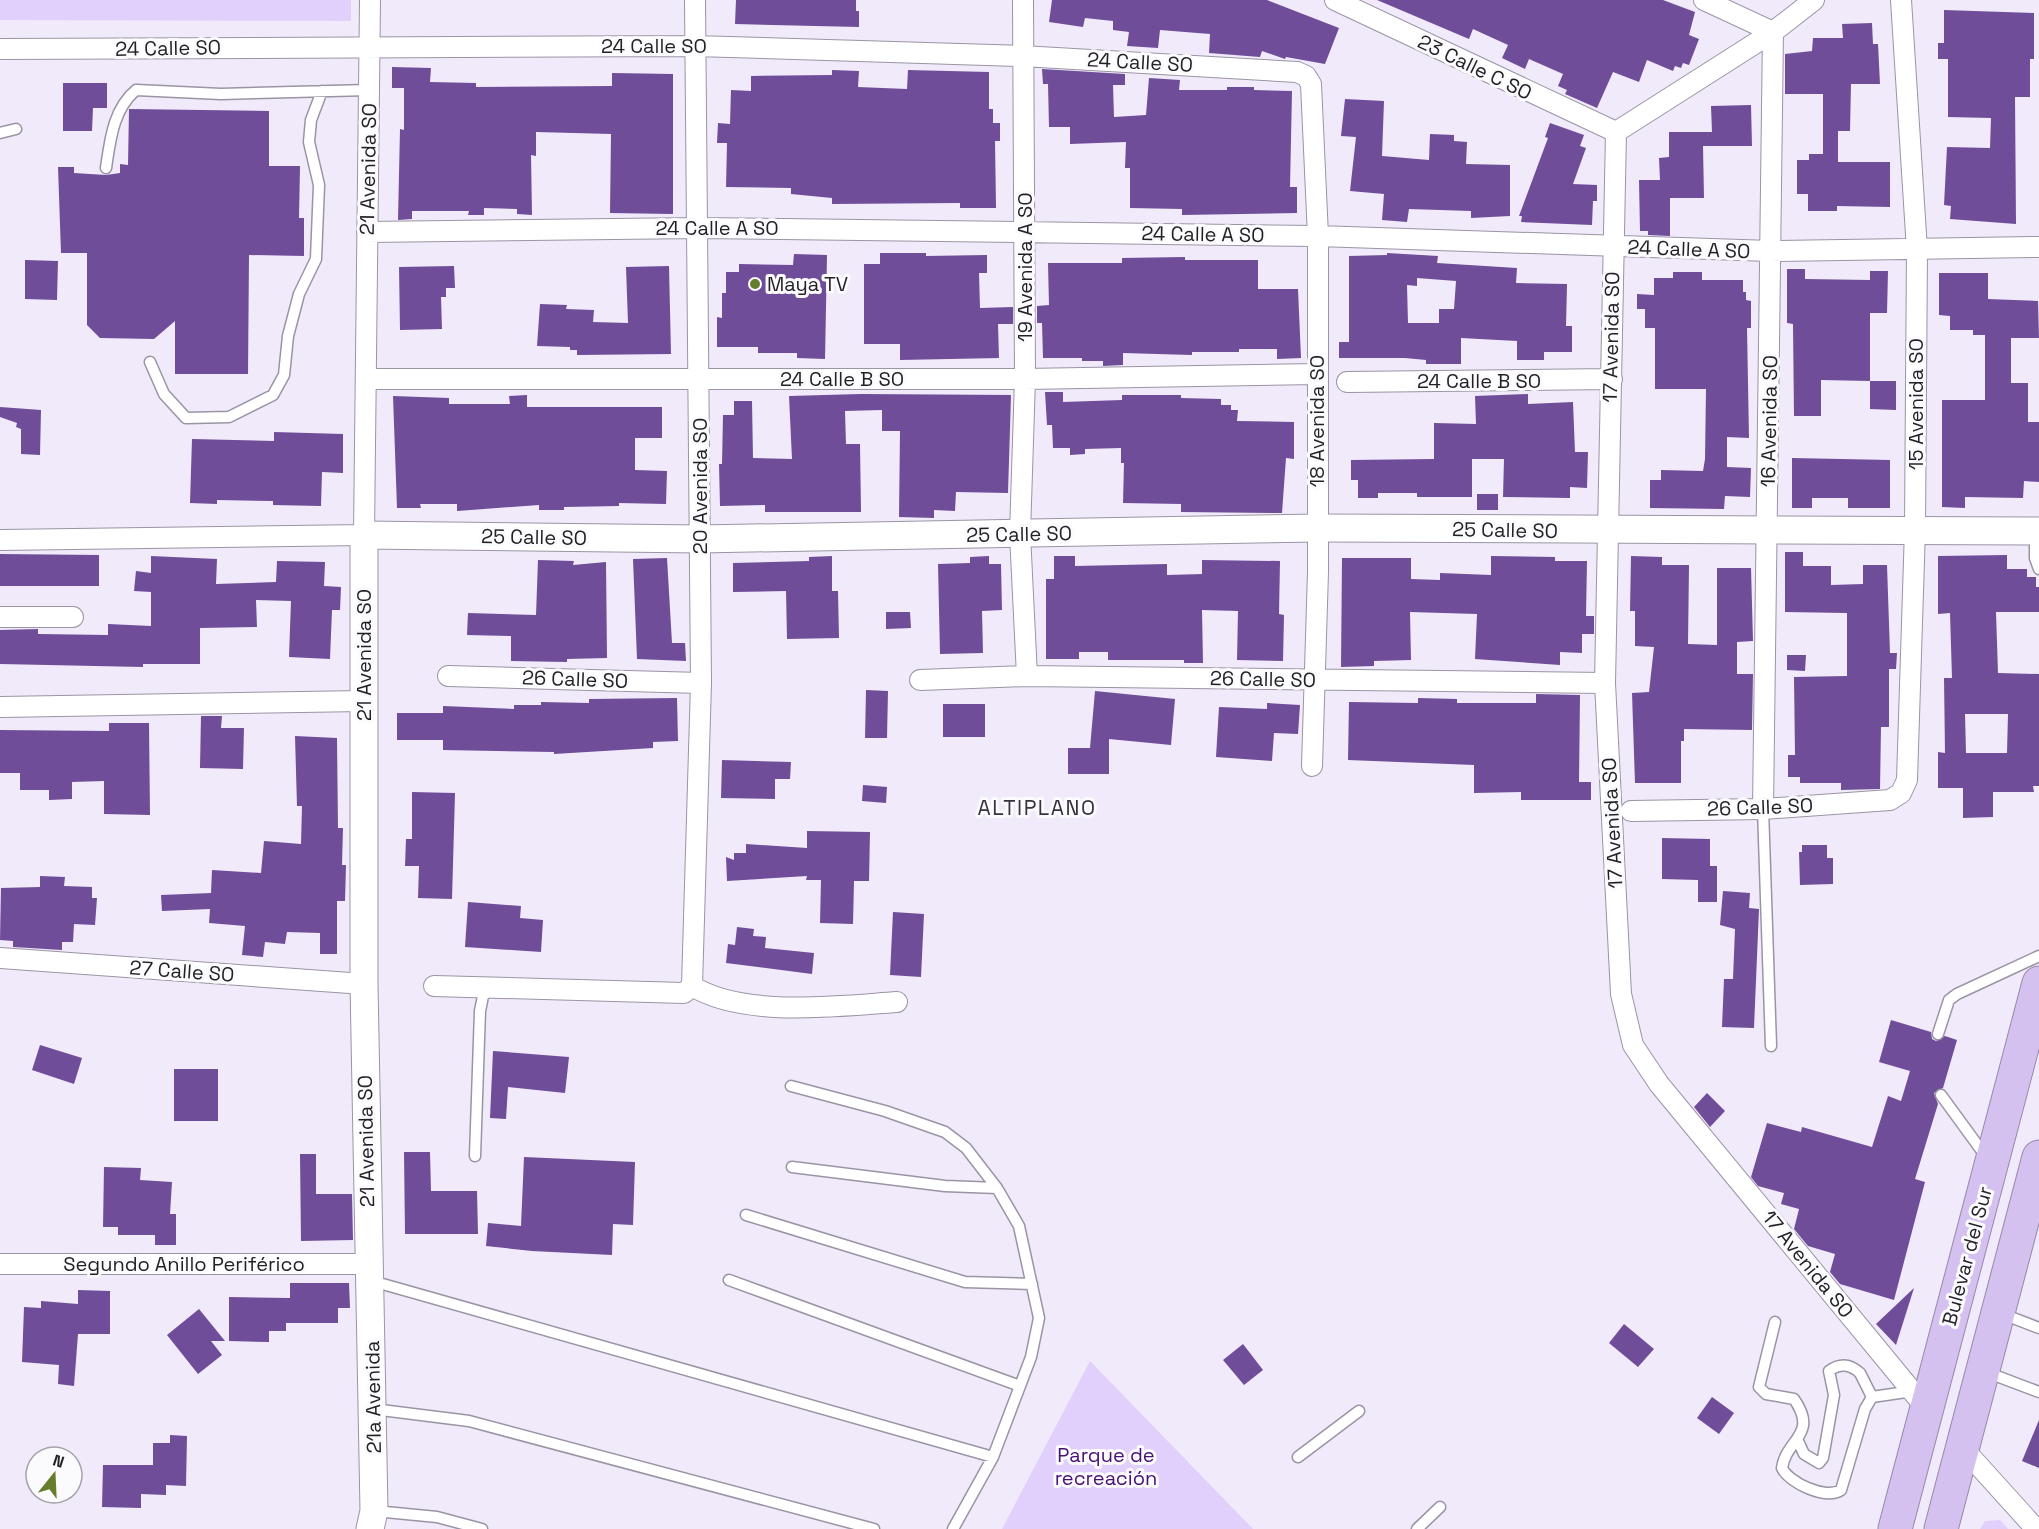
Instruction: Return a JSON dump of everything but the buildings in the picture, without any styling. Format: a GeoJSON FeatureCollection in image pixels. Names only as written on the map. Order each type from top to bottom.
{"type":"FeatureCollection","features":[{"type":"Feature","properties":{"kind":"highway","name":"Bulevar del Sur"},"geometry":{"type":"LineString","coordinates":[[1895,1529],[1920,1400],[1991,1164],[2039,983]]}},
{"type":"Feature","properties":{"kind":"highway"},"geometry":{"type":"LineString","coordinates":[[1941,1529],[1961,1446],[2039,1157]]}},
{"type":"Feature","properties":{"kind":"street"},"geometry":{"type":"LineString","coordinates":[[370,0],[370,46]]}},
{"type":"Feature","properties":{"kind":"street","name":"20 Avenida SO"},"geometry":{"type":"LineString","coordinates":[[693,979],[702,683],[701,379],[695,0]]}},
{"type":"Feature","properties":{"kind":"street","name":"19 Avenida A SO"},"geometry":{"type":"LineString","coordinates":[[1023,0],[1025,379],[1020,534],[1027,676]]}},
{"type":"Feature","properties":{"kind":"street","name":"23 Calle C SO"},"geometry":{"type":"LineString","coordinates":[[1335,0],[1616,132]]}},
{"type":"Feature","properties":{"kind":"street"},"geometry":{"type":"LineString","coordinates":[[1704,0],[1773,32]]}},
{"type":"Feature","properties":{"kind":"street"},"geometry":{"type":"LineString","coordinates":[[1616,132],[1773,32],[1814,0]]}},
{"type":"Feature","properties":{"kind":"street","name":"15 Avenida SO"},"geometry":{"type":"LineString","coordinates":[[1890,800],[1901,793],[1907,780],[1915,529],[1917,250],[1901,0]]}},
{"type":"Feature","properties":{"kind":"street","name":"16 Avenida SO"},"geometry":{"type":"LineString","coordinates":[[1763,809],[1773,32]]}},
{"type":"Feature","properties":{"kind":"street","name":"21 Avenida SO"},"geometry":{"type":"LineString","coordinates":[[370,46],[363,701],[364,984],[370,1273]]}},
{"type":"Feature","properties":{"kind":"street","name":"24 Calle SO"},"geometry":{"type":"LineString","coordinates":[[0,49],[695,46],[1022,56],[1297,72],[1306,76]]}},
{"type":"Feature","properties":{"kind":"street","name":"18 Avenida SO"},"geometry":{"type":"LineString","coordinates":[[1306,76],[1311,84],[1318,236],[1316,680],[1312,766]]}},
{"type":"Feature","properties":{"kind":"street","name":"17 Avenida SO"},"geometry":{"type":"LineString","coordinates":[[1616,132],[1611,246],[1611,379],[1605,683],[1621,993],[1633,1045],[1659,1084],[1920,1400]]}},
{"type":"Feature","properties":{"kind":"street","name":"24 Calle A SO"},"geometry":{"type":"LineString","coordinates":[[368,232],[699,228],[1318,236],[1771,251],[2039,247]]}},
{"type":"Feature","properties":{"kind":"street","name":"24 Calle B SO"},"geometry":{"type":"LineString","coordinates":[[366,379],[1025,379],[1318,374]]}},
{"type":"Feature","properties":{"kind":"street","name":"24 Calle B SO"},"geometry":{"type":"LineString","coordinates":[[1347,382],[1611,379]]}},
{"type":"Feature","properties":{"kind":"street","name":"25 Calle SO"},"geometry":{"type":"LineString","coordinates":[[0,540],[364,535],[700,539],[1317,528],[2037,531]]}},
{"type":"Feature","properties":{"kind":"street"},"geometry":{"type":"LineString","coordinates":[[0,617],[73,617]]}},
{"type":"Feature","properties":{"kind":"street","name":"26 Calle SO"},"geometry":{"type":"LineString","coordinates":[[448,676],[702,683]]}},
{"type":"Feature","properties":{"kind":"street","name":"26 Calle SO"},"geometry":{"type":"LineString","coordinates":[[920,680],[1027,676],[1605,683]]}},
{"type":"Feature","properties":{"kind":"street"},"geometry":{"type":"LineString","coordinates":[[0,707],[363,701]]}},
{"type":"Feature","properties":{"kind":"street","name":"26 Calle SO"},"geometry":{"type":"LineString","coordinates":[[1630,811],[1763,809],[1890,800]]}},
{"type":"Feature","properties":{"kind":"street","name":"27 Calle SO"},"geometry":{"type":"LineString","coordinates":[[0,958],[364,984]]}},
{"type":"Feature","properties":{"kind":"street"},"geometry":{"type":"LineString","coordinates":[[434,986],[684,993],[693,979],[705,994],[735,1002],[802,1008],[897,1002]]}},
{"type":"Feature","properties":{"kind":"street","name":"Segundo Anillo Periférico"},"geometry":{"type":"LineString","coordinates":[[0,1264],[370,1273]]}},
{"type":"Feature","properties":{"kind":"street","name":"21a Avenida"},"geometry":{"type":"LineString","coordinates":[[370,1273],[373,1409],[372,1520]]}},
{"type":"Feature","properties":{"kind":"street"},"geometry":{"type":"LineString","coordinates":[[1961,1446],[2036,1529]]}},
{"type":"Feature","properties":{"kind":"lane"},"geometry":{"type":"LineString","coordinates":[[105,168],[118,114],[136,90],[221,94],[369,90]]}},
{"type":"Feature","properties":{"kind":"lane"},"geometry":{"type":"LineString","coordinates":[[150,362],[164,394],[186,418],[229,417],[273,395],[284,375],[288,336],[299,294],[316,258],[319,185],[309,142],[311,120],[322,91]]}},
{"type":"Feature","properties":{"kind":"lane"},"geometry":{"type":"LineString","coordinates":[[0,133],[16,129]]}},
{"type":"Feature","properties":{"kind":"lane"},"geometry":{"type":"LineString","coordinates":[[2037,531],[2035,558],[2039,569]]}},
{"type":"Feature","properties":{"kind":"lane"},"geometry":{"type":"LineString","coordinates":[[1763,809],[1771,1046]]}},
{"type":"Feature","properties":{"kind":"lane"},"geometry":{"type":"LineString","coordinates":[[1938,1034],[1949,1000],[2039,956]]}},
{"type":"Feature","properties":{"kind":"lane"},"geometry":{"type":"LineString","coordinates":[[475,1156],[480,1011],[483,996],[495,986]]}},
{"type":"Feature","properties":{"kind":"lane"},"geometry":{"type":"LineString","coordinates":[[791,1086],[885,1111],[945,1132],[966,1148],[997,1188],[1019,1226],[1039,1318],[1031,1357],[993,1457],[953,1529]]}},
{"type":"Feature","properties":{"kind":"lane"},"geometry":{"type":"LineString","coordinates":[[1941,1095],[1991,1164]]}},
{"type":"Feature","properties":{"kind":"lane"},"geometry":{"type":"LineString","coordinates":[[792,1167],[945,1186],[997,1188]]}},
{"type":"Feature","properties":{"kind":"lane"},"geometry":{"type":"LineString","coordinates":[[746,1215],[965,1282],[1032,1284]]}},
{"type":"Feature","properties":{"kind":"lane"},"geometry":{"type":"LineString","coordinates":[[370,1273],[993,1457]]}},
{"type":"Feature","properties":{"kind":"lane"},"geometry":{"type":"LineString","coordinates":[[729,1280],[1020,1386]]}},
{"type":"Feature","properties":{"kind":"lane"},"geometry":{"type":"LineString","coordinates":[[1997,1312],[2039,1328]]}},
{"type":"Feature","properties":{"kind":"lane"},"geometry":{"type":"LineString","coordinates":[[1775,1322],[1759,1388],[1766,1394],[1794,1399],[1799,1406],[1803,1426],[1798,1441],[1788,1449],[1783,1460],[1784,1473],[1804,1485],[1826,1493],[1838,1493],[1872,1397],[1860,1372],[1844,1365],[1836,1365],[1829,1371],[1834,1395],[1823,1458],[1819,1463],[1804,1454],[1798,1441]]}},
{"type":"Feature","properties":{"kind":"lane"},"geometry":{"type":"LineString","coordinates":[[1982,1371],[2039,1392]]}},
{"type":"Feature","properties":{"kind":"lane"},"geometry":{"type":"LineString","coordinates":[[1872,1397],[1920,1400]]}},
{"type":"Feature","properties":{"kind":"lane"},"geometry":{"type":"LineString","coordinates":[[373,1409],[469,1421],[874,1529]]}},
{"type":"Feature","properties":{"kind":"lane"},"geometry":{"type":"LineString","coordinates":[[1298,1457],[1359,1411]]}},
{"type":"Feature","properties":{"kind":"lane"},"geometry":{"type":"LineString","coordinates":[[1417,1529],[1440,1507]]}},
{"type":"Feature","properties":{"kind":"lane"},"geometry":{"type":"LineString","coordinates":[[372,1520],[437,1517],[482,1529]]}},
{"type":"Feature","properties":{"kind":"green space"},"geometry":{"type":"Polygon","coordinates":[[[0,0],[351,0],[351,21],[0,20],[0,0]]]}},
{"type":"Feature","properties":{"kind":"green space","name":"Parque de recreación"},"geometry":{"type":"Polygon","coordinates":[[[1090,1361],[1253,1529],[1002,1529],[1090,1361]]]}},
{"type":"Feature","properties":{"kind":"green space"},"geometry":{"type":"Polygon","coordinates":[[[2000,1520],[2008,1529],[1980,1529],[1985,1521],[2000,1520]]]}},
{"type":"Feature","properties":{"kind":"place","name":"Maya TV"},"geometry":{"type":"Point","coordinates":[755,284]}},
{"type":"Feature","properties":{"kind":"district","name":"ALTIPLANO"},"geometry":{"type":"Point","coordinates":[1037,807]}}]}
